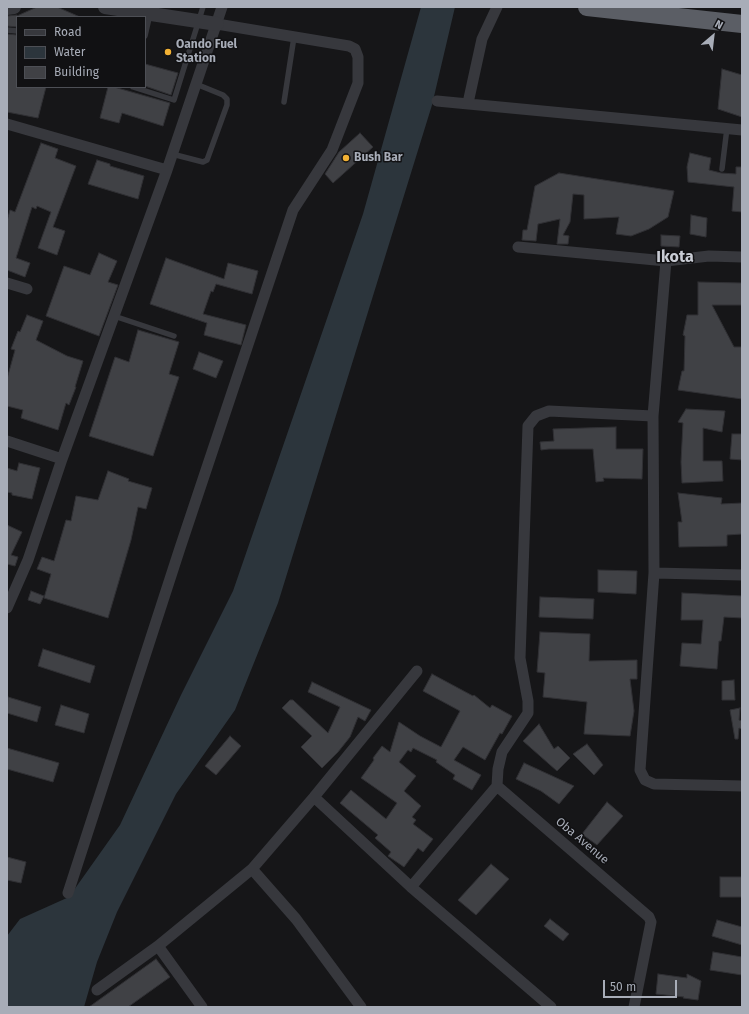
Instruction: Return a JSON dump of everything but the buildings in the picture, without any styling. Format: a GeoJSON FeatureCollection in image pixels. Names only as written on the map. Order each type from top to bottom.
{"type":"FeatureCollection","features":[{"type":"Feature","properties":{"kind":"highway"},"geometry":{"type":"LineString","coordinates":[[587,7],[742,24]]}},
{"type":"Feature","properties":{"kind":"street"},"geometry":{"type":"LineString","coordinates":[[7,8],[14,7]]}},
{"type":"Feature","properties":{"kind":"street"},"geometry":{"type":"LineString","coordinates":[[68,893],[180,548],[293,210],[332,150],[358,83],[358,57],[355,49],[349,46],[199,21],[150,10],[105,7]]}},
{"type":"Feature","properties":{"kind":"street"},"geometry":{"type":"LineString","coordinates":[[7,608],[28,560],[62,459],[167,170],[222,7]]}},
{"type":"Feature","properties":{"kind":"street"},"geometry":{"type":"LineString","coordinates":[[468,103],[482,40],[497,7]]}},
{"type":"Feature","properties":{"kind":"street"},"geometry":{"type":"LineString","coordinates":[[437,100],[742,130]]}},
{"type":"Feature","properties":{"kind":"street"},"geometry":{"type":"LineString","coordinates":[[7,124],[167,170]]}},
{"type":"Feature","properties":{"kind":"street"},"geometry":{"type":"LineString","coordinates":[[518,247],[666,261],[709,256],[742,257]]}},
{"type":"Feature","properties":{"kind":"street"},"geometry":{"type":"LineString","coordinates":[[666,261],[653,416],[654,573],[640,770],[645,780],[654,784],[742,786]]}},
{"type":"Feature","properties":{"kind":"street"},"geometry":{"type":"LineString","coordinates":[[7,283],[27,289]]}},
{"type":"Feature","properties":{"kind":"street"},"geometry":{"type":"LineString","coordinates":[[411,887],[497,786],[498,769],[502,752],[528,714],[528,700],[520,658],[528,426],[536,416],[549,411],[653,416]]}},
{"type":"Feature","properties":{"kind":"street"},"geometry":{"type":"LineString","coordinates":[[7,441],[62,459]]}},
{"type":"Feature","properties":{"kind":"street"},"geometry":{"type":"LineString","coordinates":[[654,573],[742,575]]}},
{"type":"Feature","properties":{"kind":"street"},"geometry":{"type":"LineString","coordinates":[[97,990],[158,946],[252,869],[314,797],[417,671]]}},
{"type":"Feature","properties":{"kind":"street","name":"Oba Avenue"},"geometry":{"type":"LineString","coordinates":[[497,786],[649,917],[651,922],[634,1007]]}},
{"type":"Feature","properties":{"kind":"street"},"geometry":{"type":"LineString","coordinates":[[314,797],[411,887],[551,1007]]}},
{"type":"Feature","properties":{"kind":"street"},"geometry":{"type":"LineString","coordinates":[[252,869],[296,919],[361,1007]]}},
{"type":"Feature","properties":{"kind":"street"},"geometry":{"type":"LineString","coordinates":[[158,946],[202,1007]]}},
{"type":"Feature","properties":{"kind":"lane"},"geometry":{"type":"LineString","coordinates":[[136,88],[174,100],[203,7]]}},
{"type":"Feature","properties":{"kind":"lane"},"geometry":{"type":"LineString","coordinates":[[146,31],[150,10]]}},
{"type":"Feature","properties":{"kind":"lane"},"geometry":{"type":"LineString","coordinates":[[284,102],[294,37]]}},
{"type":"Feature","properties":{"kind":"lane"},"geometry":{"type":"LineString","coordinates":[[172,154],[203,162],[207,160],[227,105],[227,99],[223,95],[196,84]]}},
{"type":"Feature","properties":{"kind":"lane"},"geometry":{"type":"LineString","coordinates":[[722,169],[727,128]]}},
{"type":"Feature","properties":{"kind":"lane"},"geometry":{"type":"LineString","coordinates":[[114,316],[174,336]]}},
{"type":"Feature","properties":{"kind":"water"},"geometry":{"type":"Polygon","coordinates":[[[421,7],[455,7],[432,105],[278,603],[235,710],[176,794],[117,912],[97,962],[84,1007],[7,1007],[7,936],[20,919],[69,897],[120,825],[181,695],[233,591],[363,214],[421,7]]]}},
{"type":"Feature","properties":{"kind":"place","name":"Oando Fuel Station"},"geometry":{"type":"Point","coordinates":[168,52]}},
{"type":"Feature","properties":{"kind":"place","name":"Bush Bar"},"geometry":{"type":"Point","coordinates":[346,158]}},
{"type":"Feature","properties":{"kind":"district","name":"Ikota"},"geometry":{"type":"Point","coordinates":[675,258]}}]}
